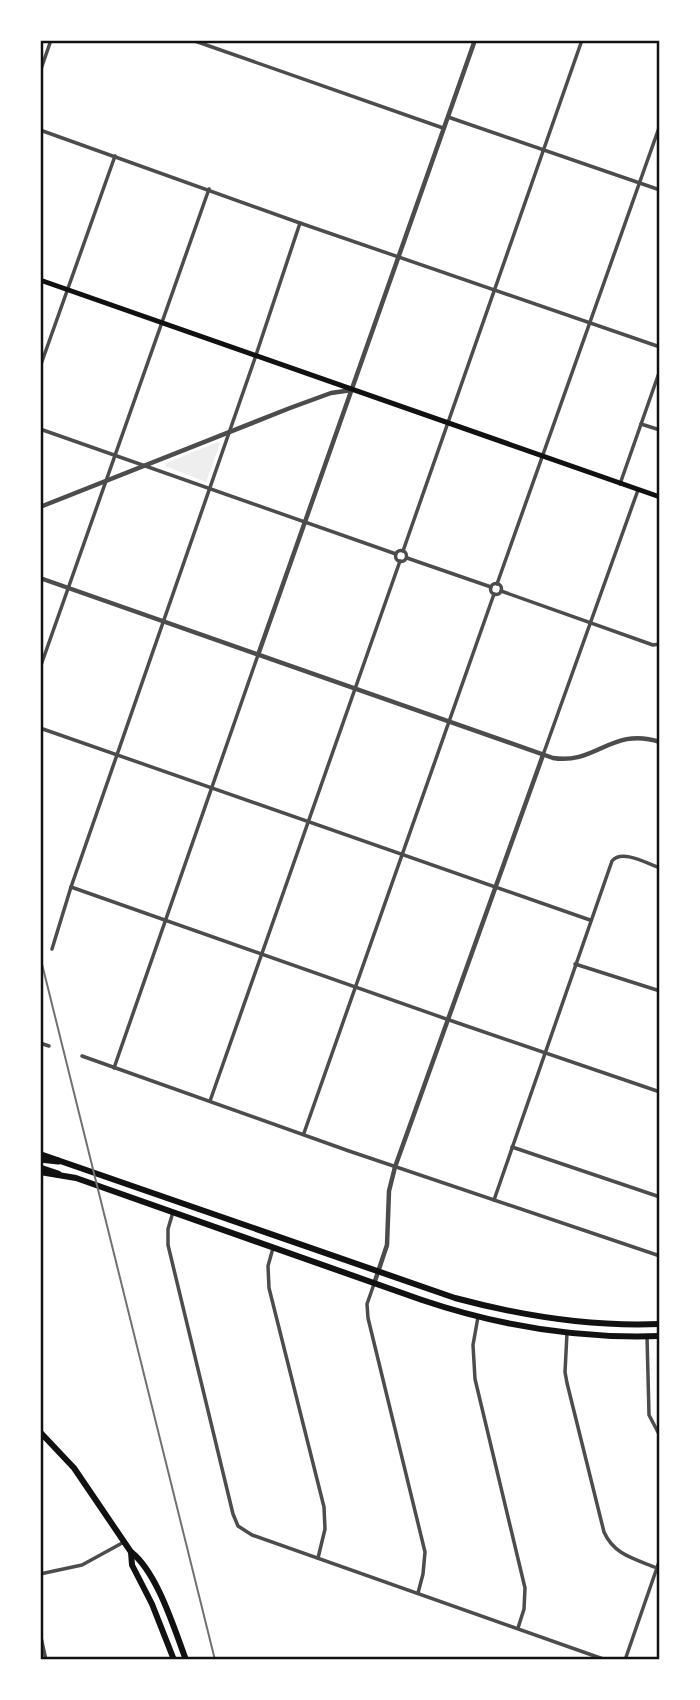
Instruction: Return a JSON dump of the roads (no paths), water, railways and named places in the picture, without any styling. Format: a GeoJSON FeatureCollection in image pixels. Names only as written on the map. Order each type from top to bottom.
{"type":"FeatureCollection","features":[{"type":"Feature","properties":{"kind":"highway"},"geometry":{"type":"LineString","coordinates":[[40,1159],[58,1161]]}},
{"type":"Feature","properties":{"kind":"highway"},"geometry":{"type":"LineString","coordinates":[[40,1170],[58,1174]]}},
{"type":"Feature","properties":{"kind":"main road"},"geometry":{"type":"LineString","coordinates":[[40,280],[660,497]]}},
{"type":"Feature","properties":{"kind":"main road"},"geometry":{"type":"LineString","coordinates":[[40,1154],[378,1272],[481,1305],[568,1321],[620,1325],[660,1324]]}},
{"type":"Feature","properties":{"kind":"main road"},"geometry":{"type":"LineString","coordinates":[[58,1174],[478,1317],[567,1333],[660,1336]]}},
{"type":"Feature","properties":{"kind":"main road"},"geometry":{"type":"LineString","coordinates":[[40,1432],[74,1468],[131,1552],[141,1560],[151,1577],[186,1660]]}},
{"type":"Feature","properties":{"kind":"main road"},"geometry":{"type":"LineString","coordinates":[[131,1552],[132,1565],[152,1605],[174,1660]]}},
{"type":"Feature","properties":{"kind":"street"},"geometry":{"type":"LineString","coordinates":[[40,72],[51,40]]}},
{"type":"Feature","properties":{"kind":"street"},"geometry":{"type":"LineString","coordinates":[[192,40],[443,128]]}},
{"type":"Feature","properties":{"kind":"street"},"geometry":{"type":"LineString","coordinates":[[114,1068],[475,40]]}},
{"type":"Feature","properties":{"kind":"street"},"geometry":{"type":"LineString","coordinates":[[396,554],[403,551],[582,40]]}},
{"type":"Feature","properties":{"kind":"street"},"geometry":{"type":"LineString","coordinates":[[447,117],[660,190]]}},
{"type":"Feature","properties":{"kind":"street"},"geometry":{"type":"LineString","coordinates":[[500,591],[497,584],[660,125]]}},
{"type":"Feature","properties":{"kind":"street"},"geometry":{"type":"LineString","coordinates":[[40,130],[660,347]]}},
{"type":"Feature","properties":{"kind":"street"},"geometry":{"type":"LineString","coordinates":[[40,367],[115,156]]}},
{"type":"Feature","properties":{"kind":"street"},"geometry":{"type":"LineString","coordinates":[[40,668],[209,189]]}},
{"type":"Feature","properties":{"kind":"street"},"geometry":{"type":"LineString","coordinates":[[52,949],[116,754],[300,223]]}},
{"type":"Feature","properties":{"kind":"street"},"geometry":{"type":"LineString","coordinates":[[620,484],[660,370]]}},
{"type":"Feature","properties":{"kind":"street"},"geometry":{"type":"LineString","coordinates":[[40,507],[331,393],[352,390]]}},
{"type":"Feature","properties":{"kind":"street"},"geometry":{"type":"LineString","coordinates":[[641,424],[660,430]]}},
{"type":"Feature","properties":{"kind":"street"},"geometry":{"type":"LineString","coordinates":[[40,429],[396,554],[400,561]]}},
{"type":"Feature","properties":{"kind":"street"},"geometry":{"type":"LineString","coordinates":[[418,1593],[425,1552],[368,1318],[367,1304],[387,1245],[389,1191],[395,1167],[638,490]]}},
{"type":"Feature","properties":{"kind":"street"},"geometry":{"type":"LineString","coordinates":[[403,551],[407,558],[491,587],[497,584]]}},
{"type":"Feature","properties":{"kind":"street"},"geometry":{"type":"LineString","coordinates":[[209,1101],[400,561],[407,558]]}},
{"type":"Feature","properties":{"kind":"street"},"geometry":{"type":"LineString","coordinates":[[40,578],[543,755],[571,760],[628,737],[660,742]]}},
{"type":"Feature","properties":{"kind":"street"},"geometry":{"type":"LineString","coordinates":[[304,1135],[494,594],[491,587]]}},
{"type":"Feature","properties":{"kind":"street"},"geometry":{"type":"LineString","coordinates":[[494,594],[500,591],[653,645],[660,644]]}},
{"type":"Feature","properties":{"kind":"street"},"geometry":{"type":"LineString","coordinates":[[40,728],[590,919]]}},
{"type":"Feature","properties":{"kind":"street"},"geometry":{"type":"LineString","coordinates":[[494,1200],[612,862],[617,856],[625,856],[660,868]]}},
{"type":"Feature","properties":{"kind":"street"},"geometry":{"type":"LineString","coordinates":[[71,887],[449,1021],[660,1092]]}},
{"type":"Feature","properties":{"kind":"street"},"geometry":{"type":"LineString","coordinates":[[575,964],[660,991]]}},
{"type":"Feature","properties":{"kind":"street"},"geometry":{"type":"LineString","coordinates":[[40,1043],[49,1046]]}},
{"type":"Feature","properties":{"kind":"street"},"geometry":{"type":"LineString","coordinates":[[82,1056],[395,1167],[660,1256]]}},
{"type":"Feature","properties":{"kind":"street"},"geometry":{"type":"LineString","coordinates":[[512,1147],[660,1197]]}},
{"type":"Feature","properties":{"kind":"street"},"geometry":{"type":"LineString","coordinates":[[173,1212],[168,1229],[168,1245],[233,1514],[238,1525],[252,1535],[606,1660]]}},
{"type":"Feature","properties":{"kind":"street"},"geometry":{"type":"LineString","coordinates":[[273,1248],[268,1266],[269,1289],[324,1507],[325,1529],[318,1558]]}},
{"type":"Feature","properties":{"kind":"street"},"geometry":{"type":"LineString","coordinates":[[478,1317],[473,1345],[475,1379],[525,1588],[524,1609],[517,1628]]}},
{"type":"Feature","properties":{"kind":"street"},"geometry":{"type":"LineString","coordinates":[[567,1333],[567,1383],[604,1532],[612,1547],[619,1552],[657,1567]]}},
{"type":"Feature","properties":{"kind":"street"},"geometry":{"type":"LineString","coordinates":[[647,1336],[649,1415],[660,1436]]}},
{"type":"Feature","properties":{"kind":"street"},"geometry":{"type":"LineString","coordinates":[[40,1574],[82,1565],[124,1542]]}},
{"type":"Feature","properties":{"kind":"street"},"geometry":{"type":"LineString","coordinates":[[625,1660],[660,1559]]}},
{"type":"Feature","properties":{"kind":"street"},"geometry":{"type":"LineString","coordinates":[[40,1633],[46,1660]]}},
{"type":"Feature","properties":{"kind":"railway"},"geometry":{"type":"LineString","coordinates":[[40,956],[215,1660]]}}]}
